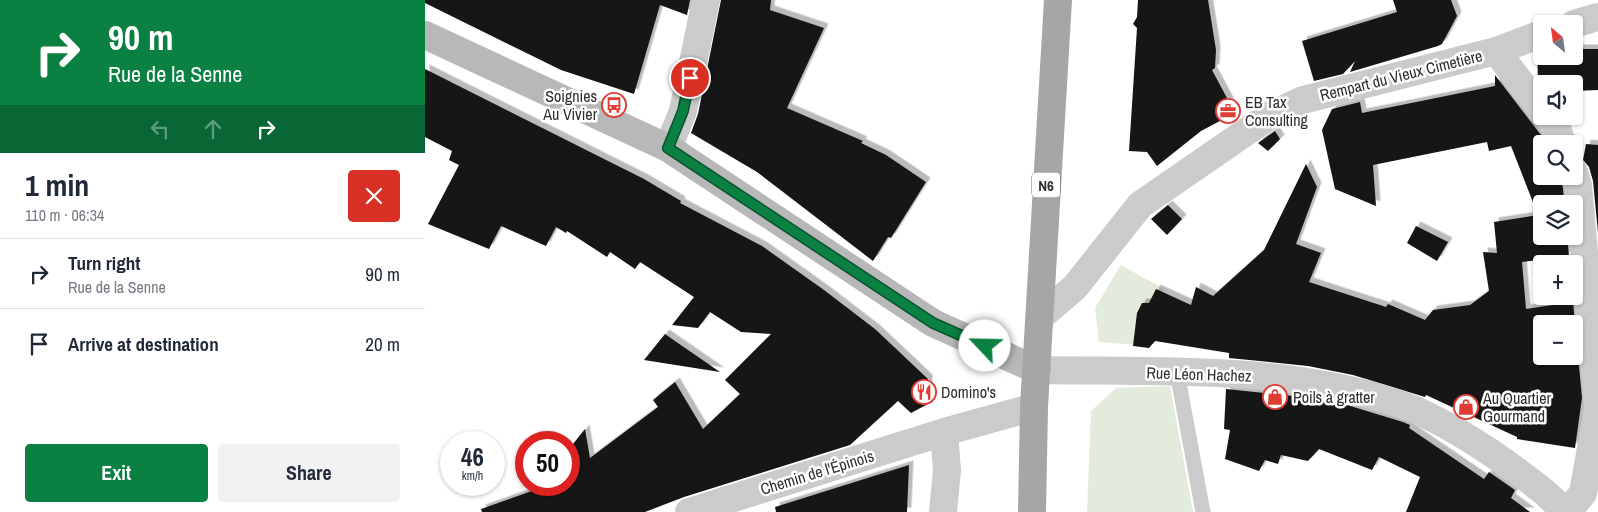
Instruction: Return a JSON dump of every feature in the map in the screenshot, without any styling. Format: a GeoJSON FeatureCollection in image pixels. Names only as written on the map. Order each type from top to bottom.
{"type":"FeatureCollection","features":[{"type":"Feature","properties":{"kind":"main road","name":"N6"},"geometry":{"type":"LineString","coordinates":[[1032,512],[1034,407],[1058,0]]}},
{"type":"Feature","properties":{"kind":"main road"},"geometry":{"type":"LineString","coordinates":[[425,35],[668,148],[933,323],[1037,370]]}},
{"type":"Feature","properties":{"kind":"street"},"geometry":{"type":"LineString","coordinates":[[668,148],[683,111],[705,0]]}},
{"type":"Feature","properties":{"kind":"street"},"geometry":{"type":"LineString","coordinates":[[1583,21],[1598,17]]}},
{"type":"Feature","properties":{"kind":"street","name":"Rempart du Vieux Cimetière"},"geometry":{"type":"LineString","coordinates":[[1040,317],[1075,287],[1140,205],[1269,116],[1303,100],[1496,51],[1533,37]]}},
{"type":"Feature","properties":{"kind":"street"},"geometry":{"type":"LineString","coordinates":[[1496,51],[1533,99]]}},
{"type":"Feature","properties":{"kind":"street"},"geometry":{"type":"LineString","coordinates":[[1564,512],[1575,504],[1583,493],[1598,408],[1579,185]]}},
{"type":"Feature","properties":{"kind":"street","name":"Rue Léon Hachez"},"geometry":{"type":"LineString","coordinates":[[1037,370],[1222,373],[1306,380],[1395,402],[1443,424],[1485,449],[1545,492],[1564,512]]}},
{"type":"Feature","properties":{"kind":"street","name":"Chemin de l'Épinois"},"geometry":{"type":"LineString","coordinates":[[689,512],[944,432],[1034,407]]}},
{"type":"Feature","properties":{"kind":"street"},"geometry":{"type":"LineString","coordinates":[[943,512],[947,470],[944,432]]}},
{"type":"Feature","properties":{"kind":"lane"},"geometry":{"type":"LineString","coordinates":[[1177,372],[1203,512]]}},
{"type":"Feature","properties":{"kind":"green space"},"geometry":{"type":"Polygon","coordinates":[[[1121,265],[1164,289],[1142,328],[1139,345],[1099,342],[1095,308],[1121,265]]]}},
{"type":"Feature","properties":{"kind":"green space"},"geometry":{"type":"Polygon","coordinates":[[[1170,386],[1193,512],[1087,512],[1091,411],[1116,388],[1170,386]]]}},
{"type":"Feature","properties":{"kind":"building"},"geometry":{"type":"Polygon","coordinates":[[[425,0],[690,0],[687,15],[660,5],[634,94],[561,70],[425,3],[425,0]]]}},
{"type":"Feature","properties":{"kind":"building"},"geometry":{"type":"Polygon","coordinates":[[[721,0],[771,0],[770,10],[824,28],[787,108],[863,141],[861,143],[886,155],[926,182],[891,238],[888,237],[873,261],[757,172],[691,133],[698,114],[721,0]]]}},
{"type":"Feature","properties":{"kind":"building"},"geometry":{"type":"Polygon","coordinates":[[[1138,0],[1208,0],[1216,50],[1215,68],[1212,70],[1235,113],[1201,131],[1157,166],[1147,152],[1129,151],[1137,28],[1133,24],[1137,17],[1138,0]]]}},
{"type":"Feature","properties":{"kind":"building"},"geometry":{"type":"Polygon","coordinates":[[[1393,0],[1451,0],[1457,16],[1442,44],[1438,46],[1350,72],[1355,61],[1343,74],[1314,81],[1302,41],[1397,12],[1393,0]]]}},
{"type":"Feature","properties":{"kind":"building"},"geometry":{"type":"Polygon","coordinates":[[[1583,49],[1598,49],[1598,90],[1583,91],[1583,75],[1538,75],[1537,65],[1583,65],[1583,49]]]}},
{"type":"Feature","properties":{"kind":"building"},"geometry":{"type":"Polygon","coordinates":[[[425,69],[644,179],[681,201],[680,203],[762,246],[875,329],[928,379],[928,404],[911,413],[898,401],[850,445],[684,497],[645,512],[482,512],[481,509],[518,496],[580,496],[580,435],[585,429],[590,458],[658,407],[653,400],[675,382],[703,429],[740,394],[725,380],[771,334],[741,332],[710,312],[698,328],[672,325],[694,297],[640,262],[635,269],[610,252],[607,257],[567,231],[566,233],[556,227],[546,246],[501,226],[489,249],[428,224],[459,165],[449,160],[452,151],[425,137],[425,69]]]}},
{"type":"Feature","properties":{"kind":"building"},"geometry":{"type":"Polygon","coordinates":[[[1495,75],[1541,135],[1533,135],[1533,185],[1562,185],[1563,195],[1533,195],[1533,202],[1511,146],[1489,151],[1487,142],[1373,165],[1376,206],[1335,189],[1322,130],[1332,109],[1360,102],[1362,113],[1495,86],[1495,75]]]}},
{"type":"Feature","properties":{"kind":"building"},"geometry":{"type":"Polygon","coordinates":[[[1275,131],[1280,139],[1268,151],[1258,143],[1275,131]]]}},
{"type":"Feature","properties":{"kind":"building"},"geometry":{"type":"Polygon","coordinates":[[[1586,144],[1598,145],[1598,233],[1593,181],[1589,167],[1583,160],[1586,144]]]}},
{"type":"Feature","properties":{"kind":"building"},"geometry":{"type":"Polygon","coordinates":[[[1306,164],[1317,187],[1296,244],[1321,253],[1309,282],[1386,307],[1388,304],[1425,320],[1433,310],[1470,305],[1489,291],[1483,252],[1497,253],[1494,222],[1533,216],[1533,245],[1568,245],[1569,255],[1533,255],[1533,261],[1522,262],[1526,309],[1553,305],[1573,305],[1574,315],[1533,315],[1533,365],[1579,365],[1582,398],[1575,448],[1517,439],[1517,437],[1426,395],[1425,397],[1353,375],[1308,366],[1229,358],[1229,353],[1155,341],[1149,348],[1133,346],[1137,313],[1142,303],[1149,303],[1156,289],[1191,305],[1196,287],[1213,296],[1264,250],[1306,164]]]}},
{"type":"Feature","properties":{"kind":"building"},"geometry":{"type":"Polygon","coordinates":[[[1168,205],[1182,219],[1167,235],[1151,219],[1168,205]]]}},
{"type":"Feature","properties":{"kind":"building"},"geometry":{"type":"Polygon","coordinates":[[[1416,226],[1448,242],[1437,261],[1407,243],[1416,226]]]}},
{"type":"Feature","properties":{"kind":"building"},"geometry":{"type":"Polygon","coordinates":[[[665,334],[675,341],[720,372],[644,360],[665,334]]]}},
{"type":"Feature","properties":{"kind":"building"},"geometry":{"type":"Polygon","coordinates":[[[1226,389],[1304,397],[1347,405],[1403,422],[1410,425],[1409,428],[1484,479],[1489,472],[1515,490],[1511,498],[1530,512],[1406,512],[1420,477],[1379,457],[1372,470],[1319,449],[1308,461],[1281,455],[1278,464],[1265,460],[1259,471],[1225,459],[1230,430],[1224,429],[1226,389]]]}},
{"type":"Feature","properties":{"kind":"building"},"geometry":{"type":"Polygon","coordinates":[[[909,465],[907,512],[776,512],[775,507],[909,465]]]}},
{"type":"Feature","properties":{"kind":"place","name":"Soignies Au Vivier"},"geometry":{"type":"Point","coordinates":[614,105]}},
{"type":"Feature","properties":{"kind":"place","name":"EB Tax Consulting"},"geometry":{"type":"Point","coordinates":[1228,111]}},
{"type":"Feature","properties":{"kind":"place","name":"Domino's"},"geometry":{"type":"Point","coordinates":[924,392]}},
{"type":"Feature","properties":{"kind":"place","name":"Poils à gratter"},"geometry":{"type":"Point","coordinates":[1275,397]}},
{"type":"Feature","properties":{"kind":"place","name":"Au Quartier Gourmand"},"geometry":{"type":"Point","coordinates":[1466,407]}},
{"type":"Feature","properties":{"kind":"route"},"geometry":{"type":"LineString","coordinates":[[690,78],[683,111],[668,148],[933,323],[985,346]]}}]}
